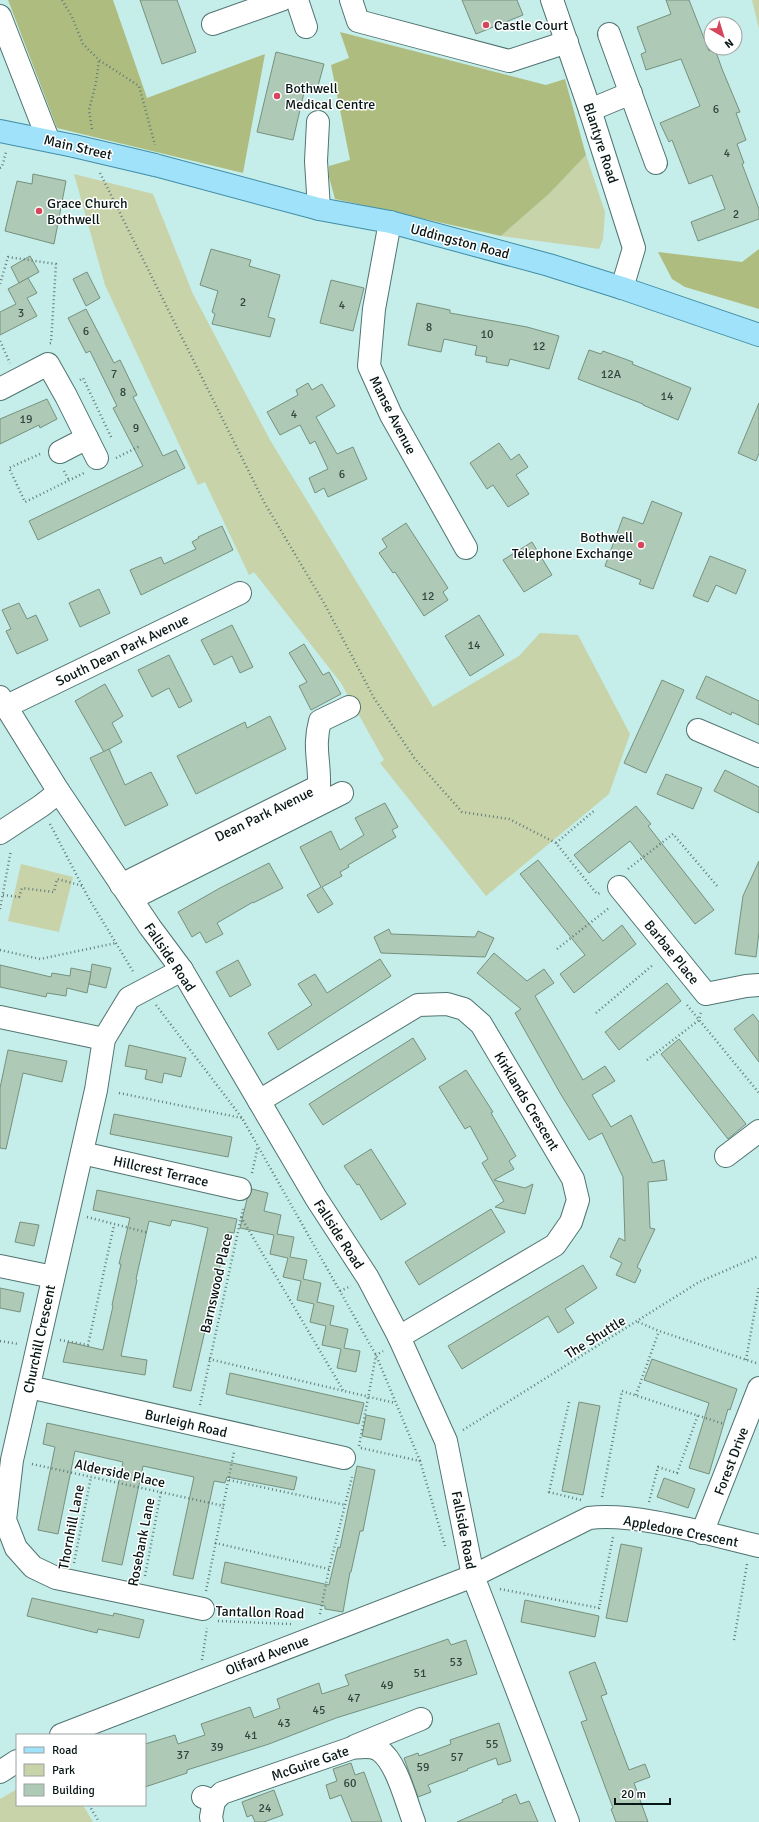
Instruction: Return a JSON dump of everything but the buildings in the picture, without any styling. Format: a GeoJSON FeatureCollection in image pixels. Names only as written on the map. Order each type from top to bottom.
{"type":"FeatureCollection","features":[{"type":"Feature","properties":{"kind":"main road","name":"Main Street"},"geometry":{"type":"LineString","coordinates":[[0,131],[48,140],[158,166]]}},
{"type":"Feature","properties":{"kind":"main road","name":"Uddingston Road"},"geometry":{"type":"LineString","coordinates":[[158,166],[319,209],[390,222],[549,265],[622,288],[759,335]]}},
{"type":"Feature","properties":{"kind":"street"},"geometry":{"type":"LineString","coordinates":[[213,24],[281,0]]}},
{"type":"Feature","properties":{"kind":"street"},"geometry":{"type":"LineString","coordinates":[[297,0],[306,27]]}},
{"type":"Feature","properties":{"kind":"street"},"geometry":{"type":"LineString","coordinates":[[351,0],[358,21],[509,61],[567,42]]}},
{"type":"Feature","properties":{"kind":"street","name":"Blantyre Road"},"geometry":{"type":"LineString","coordinates":[[552,0],[590,110],[634,248],[622,288]]}},
{"type":"Feature","properties":{"kind":"street"},"geometry":{"type":"LineString","coordinates":[[0,16],[48,140]]}},
{"type":"Feature","properties":{"kind":"street"},"geometry":{"type":"LineString","coordinates":[[609,34],[656,163]]}},
{"type":"Feature","properties":{"kind":"street"},"geometry":{"type":"LineString","coordinates":[[590,110],[631,93]]}},
{"type":"Feature","properties":{"kind":"street"},"geometry":{"type":"LineString","coordinates":[[318,122],[316,161],[319,209]]}},
{"type":"Feature","properties":{"kind":"street","name":"Manse Avenue"},"geometry":{"type":"LineString","coordinates":[[390,222],[374,309],[369,366],[391,415],[466,548]]}},
{"type":"Feature","properties":{"kind":"street"},"geometry":{"type":"LineString","coordinates":[[0,389],[45,356],[96,458]]}},
{"type":"Feature","properties":{"kind":"street"},"geometry":{"type":"LineString","coordinates":[[60,452],[87,438]]}},
{"type":"Feature","properties":{"kind":"street","name":"South Dean Park Avenue"},"geometry":{"type":"LineString","coordinates":[[3,702],[240,592]]}},
{"type":"Feature","properties":{"kind":"street","name":"Fallside Road"},"geometry":{"type":"LineString","coordinates":[[3,702],[59,792],[150,927],[182,970],[316,1198],[368,1278],[399,1337],[446,1440],[473,1576],[568,1822]]}},
{"type":"Feature","properties":{"kind":"street","name":"Dean Park Avenue"},"geometry":{"type":"LineString","coordinates":[[126,892],[319,786],[316,736],[320,721],[349,707]]}},
{"type":"Feature","properties":{"kind":"street"},"geometry":{"type":"LineString","coordinates":[[698,730],[759,756]]}},
{"type":"Feature","properties":{"kind":"street"},"geometry":{"type":"LineString","coordinates":[[7,827],[41,806],[59,792]]}},
{"type":"Feature","properties":{"kind":"street"},"geometry":{"type":"LineString","coordinates":[[126,892],[342,793]]}},
{"type":"Feature","properties":{"kind":"street","name":"Barbae Place"},"geometry":{"type":"LineString","coordinates":[[616,882],[706,994],[759,985]]}},
{"type":"Feature","properties":{"kind":"street","name":"Churchill Crescent"},"geometry":{"type":"LineString","coordinates":[[182,970],[129,998],[104,1039],[96,1090],[12,1460],[5,1520],[16,1548],[33,1567],[56,1578],[141,1596],[206,1615]]}},
{"type":"Feature","properties":{"kind":"street","name":"Kirklands Crescent"},"geometry":{"type":"LineString","coordinates":[[259,1101],[418,1005],[447,1004],[464,1009],[481,1024],[561,1158],[573,1179],[578,1200],[571,1222],[555,1245],[399,1337]]}},
{"type":"Feature","properties":{"kind":"street"},"geometry":{"type":"LineString","coordinates":[[0,1017],[104,1039]]}},
{"type":"Feature","properties":{"kind":"street"},"geometry":{"type":"LineString","coordinates":[[726,1156],[759,1131]]}},
{"type":"Feature","properties":{"kind":"street","name":"Hillcrest Terrace"},"geometry":{"type":"LineString","coordinates":[[82,1153],[245,1189]]}},
{"type":"Feature","properties":{"kind":"street"},"geometry":{"type":"LineString","coordinates":[[0,1266],[53,1278]]}},
{"type":"Feature","properties":{"kind":"street","name":"Burleigh Road"},"geometry":{"type":"LineString","coordinates":[[29,1387],[196,1425],[353,1458]]}},
{"type":"Feature","properties":{"kind":"street","name":"Forest Drive"},"geometry":{"type":"LineString","coordinates":[[702,1533],[759,1388]]}},
{"type":"Feature","properties":{"kind":"street","name":"Appledore Crescent"},"geometry":{"type":"LineString","coordinates":[[473,1576],[589,1518],[605,1513],[755,1545]]}},
{"type":"Feature","properties":{"kind":"street","name":"Olifard Avenue"},"geometry":{"type":"LineString","coordinates":[[64,1734],[473,1576]]}},
{"type":"Feature","properties":{"kind":"street"},"geometry":{"type":"LineString","coordinates":[[352,1748],[421,1719]]}},
{"type":"Feature","properties":{"kind":"street","name":"McGuire Gate"},"geometry":{"type":"LineString","coordinates":[[210,1807],[222,1793],[352,1748],[367,1746],[379,1750],[393,1766],[414,1822]]}},
{"type":"Feature","properties":{"kind":"street"},"geometry":{"type":"LineString","coordinates":[[0,1772],[16,1762]]}},
{"type":"Feature","properties":{"kind":"path"},"geometry":{"type":"LineString","coordinates":[[62,0],[72,16],[83,44],[99,60],[139,86],[158,166]]}},
{"type":"Feature","properties":{"kind":"path"},"geometry":{"type":"LineString","coordinates":[[92,134],[89,110],[96,83],[99,60]]}},
{"type":"Feature","properties":{"kind":"path"},"geometry":{"type":"LineString","coordinates":[[99,171],[264,502],[324,603],[374,698],[416,759],[462,812],[509,819],[556,843],[597,894]]}},
{"type":"Feature","properties":{"kind":"path"},"geometry":{"type":"LineString","coordinates":[[0,284],[8,257],[56,264],[50,343],[45,356]]}},
{"type":"Feature","properties":{"kind":"path"},"geometry":{"type":"LineString","coordinates":[[41,806],[83,886],[145,990],[242,1118],[376,1355],[420,1461],[447,1553]]}},
{"type":"Feature","properties":{"kind":"path"},"geometry":{"type":"LineString","coordinates":[[556,843],[595,810]]}},
{"type":"Feature","properties":{"kind":"path"},"geometry":{"type":"LineString","coordinates":[[0,909],[3,895],[7,827]]}},
{"type":"Feature","properties":{"kind":"path"},"geometry":{"type":"LineString","coordinates":[[597,894],[616,882],[673,834],[718,887]]}},
{"type":"Feature","properties":{"kind":"path"},"geometry":{"type":"LineString","coordinates":[[3,895],[19,897],[22,888],[54,892],[57,879],[83,886]]}},
{"type":"Feature","properties":{"kind":"path"},"geometry":{"type":"LineString","coordinates":[[597,894],[616,882]]}},
{"type":"Feature","properties":{"kind":"path"},"geometry":{"type":"LineString","coordinates":[[557,949],[609,908]]}},
{"type":"Feature","properties":{"kind":"path"},"geometry":{"type":"LineString","coordinates":[[0,950],[40,959],[116,943]]}},
{"type":"Feature","properties":{"kind":"path"},"geometry":{"type":"LineString","coordinates":[[596,1013],[654,964]]}},
{"type":"Feature","properties":{"kind":"path"},"geometry":{"type":"LineString","coordinates":[[647,1060],[699,1020]]}},
{"type":"Feature","properties":{"kind":"path"},"geometry":{"type":"LineString","coordinates":[[119,1093],[242,1118]]}},
{"type":"Feature","properties":{"kind":"path","name":"Barnswood Place"},"geometry":{"type":"LineString","coordinates":[[196,1425],[241,1216],[245,1189],[258,1146]]}},
{"type":"Feature","properties":{"kind":"path"},"geometry":{"type":"LineString","coordinates":[[68,1212],[149,1233]]}},
{"type":"Feature","properties":{"kind":"path"},"geometry":{"type":"LineString","coordinates":[[241,1216],[343,1390]]}},
{"type":"Feature","properties":{"kind":"path"},"geometry":{"type":"LineString","coordinates":[[40,1336],[88,1345],[114,1225]]}},
{"type":"Feature","properties":{"kind":"path","name":"The Shuttle"},"geometry":{"type":"LineString","coordinates":[[446,1440],[638,1322],[699,1282],[759,1256]]}},
{"type":"Feature","properties":{"kind":"path"},"geometry":{"type":"LineString","coordinates":[[746,1360],[759,1288]]}},
{"type":"Feature","properties":{"kind":"path"},"geometry":{"type":"LineString","coordinates":[[638,1322],[659,1331],[759,1364]]}},
{"type":"Feature","properties":{"kind":"path"},"geometry":{"type":"LineString","coordinates":[[636,1395],[659,1331]]}},
{"type":"Feature","properties":{"kind":"path","name":"Tantallon Road"},"geometry":{"type":"LineString","coordinates":[[320,1634],[318,1625],[328,1569],[345,1505],[353,1458],[369,1397],[376,1355]]}},
{"type":"Feature","properties":{"kind":"path"},"geometry":{"type":"LineString","coordinates":[[209,1359],[396,1403]]}},
{"type":"Feature","properties":{"kind":"path"},"geometry":{"type":"LineString","coordinates":[[473,1576],[501,1589],[599,1608],[605,1513],[622,1391],[743,1430]]}},
{"type":"Feature","properties":{"kind":"path"},"geometry":{"type":"LineString","coordinates":[[569,1402],[549,1492],[605,1513]]}},
{"type":"Feature","properties":{"kind":"path"},"geometry":{"type":"LineString","coordinates":[[644,1521],[658,1467],[677,1473],[698,1415]]}},
{"type":"Feature","properties":{"kind":"path","name":"Tantallon Road"},"geometry":{"type":"LineString","coordinates":[[238,1434],[215,1544],[206,1615],[294,1624]]}},
{"type":"Feature","properties":{"kind":"path"},"geometry":{"type":"LineString","coordinates":[[353,1458],[420,1461]]}},
{"type":"Feature","properties":{"kind":"path","name":"Alderside Place"},"geometry":{"type":"LineString","coordinates":[[12,1460],[224,1506]]}},
{"type":"Feature","properties":{"kind":"path","name":"Thornhill Lane"},"geometry":{"type":"LineString","coordinates":[[70,1581],[91,1477]]}},
{"type":"Feature","properties":{"kind":"path"},"geometry":{"type":"LineString","coordinates":[[229,1480],[345,1505]]}},
{"type":"Feature","properties":{"kind":"path","name":"Rosebank Lane"},"geometry":{"type":"LineString","coordinates":[[141,1596],[161,1492]]}},
{"type":"Feature","properties":{"kind":"path"},"geometry":{"type":"LineString","coordinates":[[215,1544],[328,1569]]}},
{"type":"Feature","properties":{"kind":"path"},"geometry":{"type":"LineString","coordinates":[[734,1640],[755,1545]]}},
{"type":"Feature","properties":{"kind":"path"},"geometry":{"type":"LineString","coordinates":[[198,1682],[206,1615]]}},
{"type":"Feature","properties":{"kind":"path"},"geometry":{"type":"LineString","coordinates":[[90,1806],[99,1822]]}},
{"type":"Feature","properties":{"kind":"green space"},"geometry":{"type":"Polygon","coordinates":[[[8,0],[113,0],[147,98],[265,54],[243,173],[57,128],[8,0]]]}},
{"type":"Feature","properties":{"kind":"green space"},"geometry":{"type":"Polygon","coordinates":[[[752,0],[759,0],[759,29],[752,0]]]}},
{"type":"Feature","properties":{"kind":"green space"},"geometry":{"type":"Polygon","coordinates":[[[340,32],[546,85],[565,79],[586,155],[550,193],[501,236],[335,199],[329,177],[329,166],[350,160],[331,65],[349,58],[340,32]]]}},
{"type":"Feature","properties":{"kind":"green space"},"geometry":{"type":"Polygon","coordinates":[[[586,155],[605,212],[603,239],[599,249],[501,236],[550,193],[586,155]]]}},
{"type":"Feature","properties":{"kind":"green space"},"geometry":{"type":"Polygon","coordinates":[[[74,174],[153,194],[193,294],[270,440],[433,707],[519,656],[540,633],[578,635],[630,734],[609,794],[486,896],[380,763],[384,760],[341,683],[254,572],[249,575],[205,482],[198,485],[105,285],[74,174]]]}},
{"type":"Feature","properties":{"kind":"green space"},"geometry":{"type":"Polygon","coordinates":[[[759,249],[759,309],[685,287],[672,279],[658,252],[742,262],[759,249]]]}},
{"type":"Feature","properties":{"kind":"green space"},"geometry":{"type":"Polygon","coordinates":[[[21,864],[73,877],[59,932],[8,921],[21,864]]]}},
{"type":"Feature","properties":{"kind":"green space"},"geometry":{"type":"Polygon","coordinates":[[[16,1790],[16,1806],[84,1806],[93,1822],[0,1822],[0,1799],[16,1790]]]}},
{"type":"Feature","properties":{"kind":"place","name":"Castle Court"},"geometry":{"type":"Point","coordinates":[486,25]}},
{"type":"Feature","properties":{"kind":"place","name":"Bothwell Medical Centre"},"geometry":{"type":"Point","coordinates":[277,96]}},
{"type":"Feature","properties":{"kind":"place","name":"Grace Church Bothwell"},"geometry":{"type":"Point","coordinates":[39,211]}},
{"type":"Feature","properties":{"kind":"place","name":"Bothwell Telephone Exchange"},"geometry":{"type":"Point","coordinates":[641,545]}}]}
